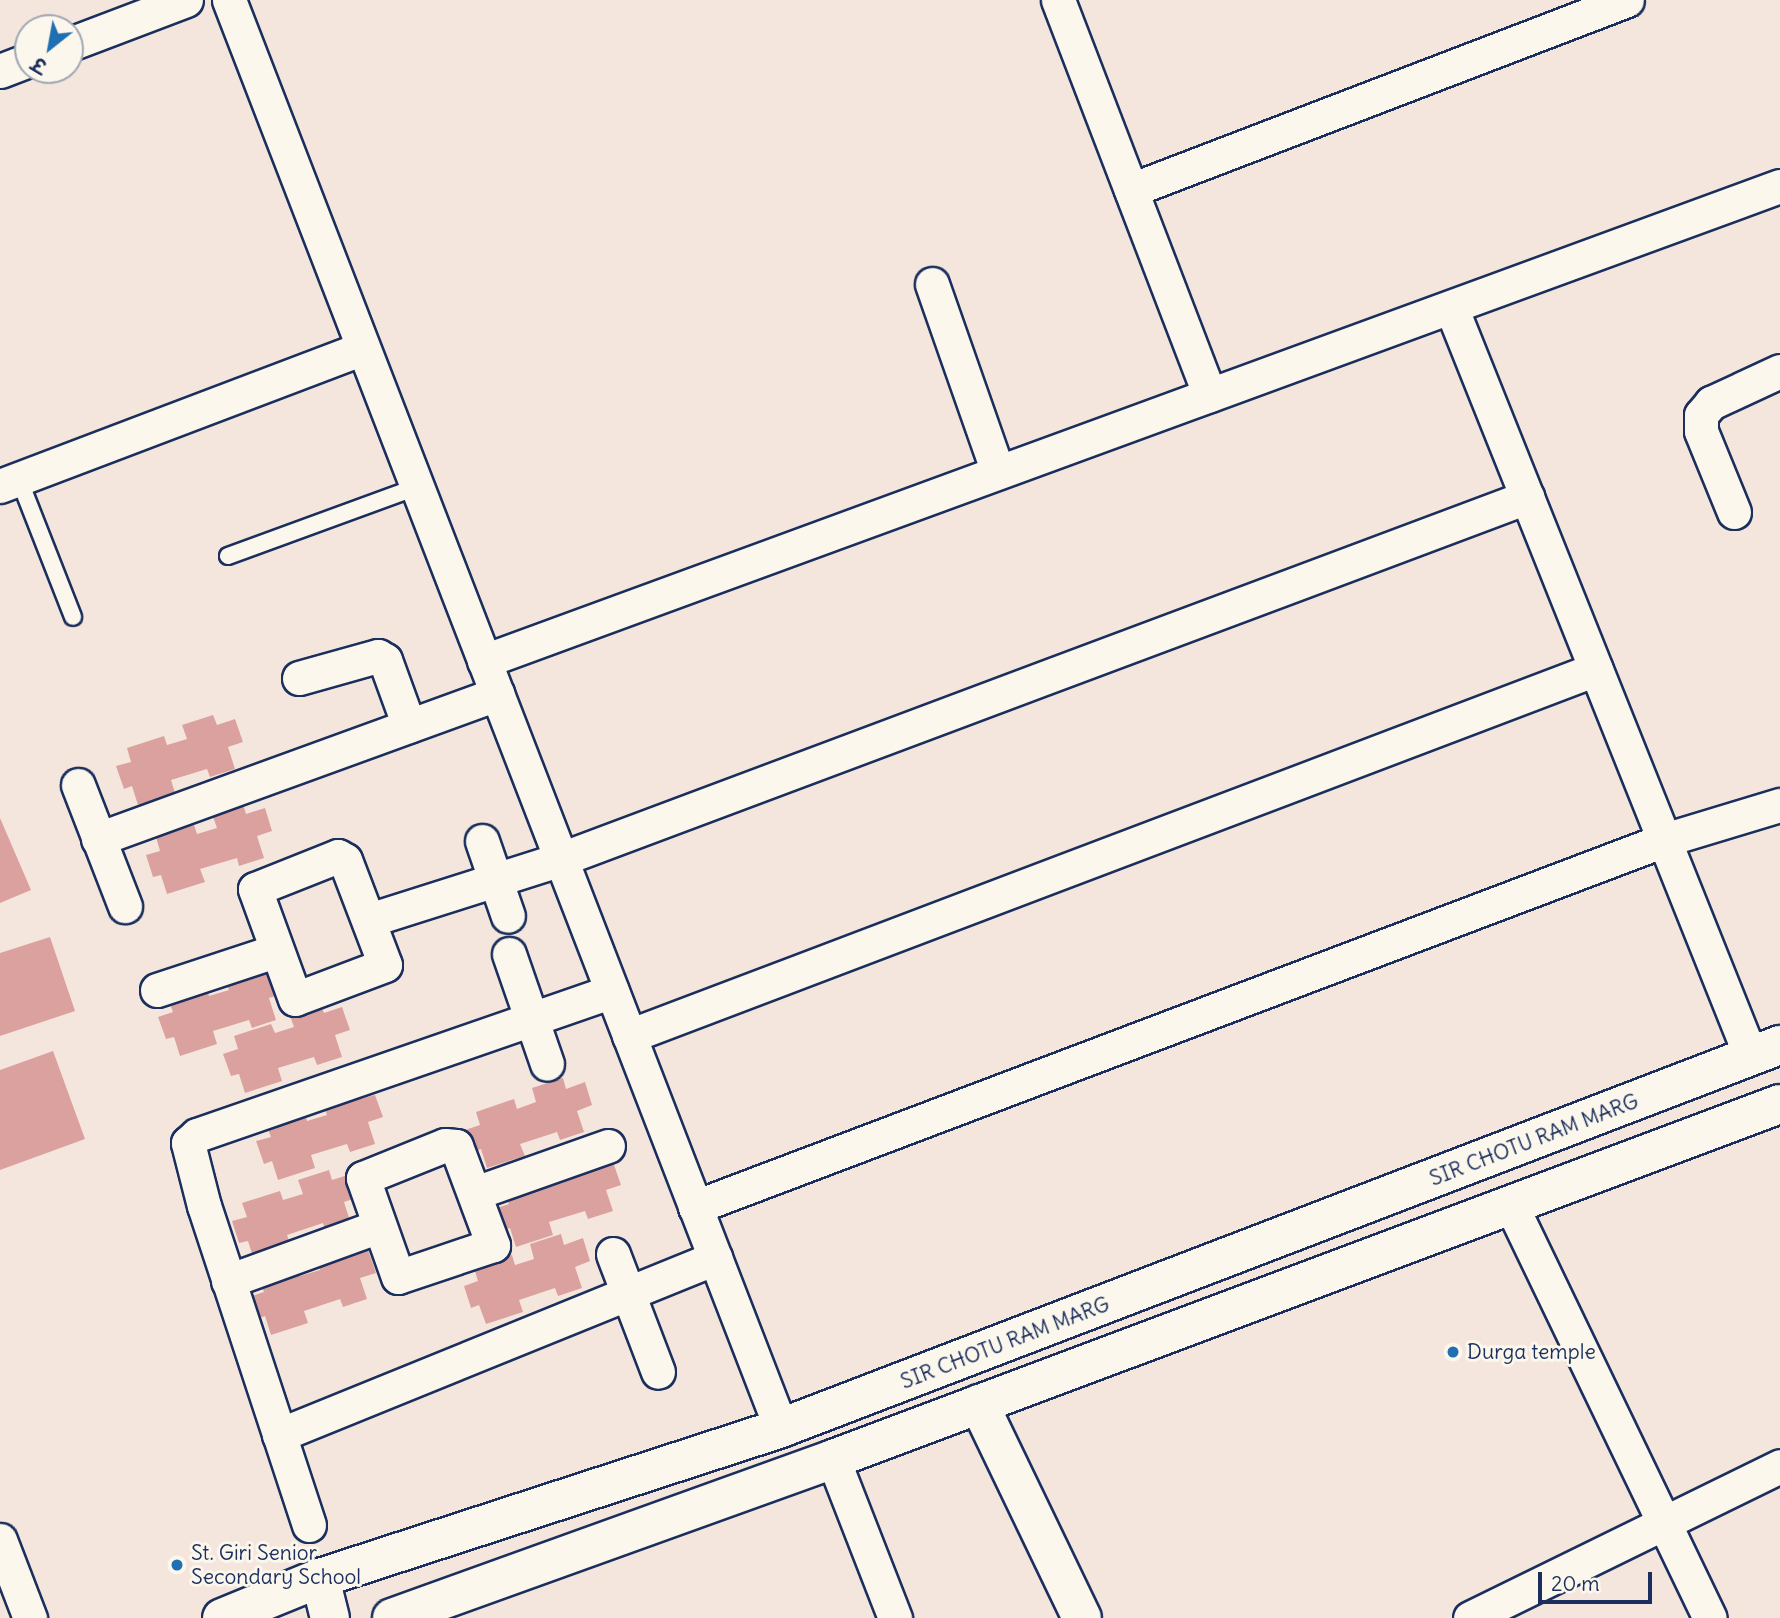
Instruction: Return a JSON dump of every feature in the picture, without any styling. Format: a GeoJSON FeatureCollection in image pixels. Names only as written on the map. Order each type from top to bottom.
{"type":"FeatureCollection","features":[{"type":"Feature","properties":{"kind":"street"},"geometry":{"type":"LineString","coordinates":[[84,39],[186,0]]}},
{"type":"Feature","properties":{"kind":"street"},"geometry":{"type":"LineString","coordinates":[[229,0],[781,1428]]}},
{"type":"Feature","properties":{"kind":"street"},"geometry":{"type":"LineString","coordinates":[[1058,0],[1210,395]]}},
{"type":"Feature","properties":{"kind":"street"},"geometry":{"type":"LineString","coordinates":[[1131,190],[1628,0]]}},
{"type":"Feature","properties":{"kind":"street"},"geometry":{"type":"LineString","coordinates":[[484,661],[1780,186]]}},
{"type":"Feature","properties":{"kind":"street"},"geometry":{"type":"LineString","coordinates":[[932,284],[998,472]]}},
{"type":"Feature","properties":{"kind":"street"},"geometry":{"type":"LineString","coordinates":[[1451,307],[1664,840],[1765,1051]]}},
{"type":"Feature","properties":{"kind":"street"},"geometry":{"type":"LineString","coordinates":[[10,482],[363,348]]}},
{"type":"Feature","properties":{"kind":"street"},"geometry":{"type":"LineString","coordinates":[[1734,512],[1701,431],[1701,415],[1711,403],[1780,372]]}},
{"type":"Feature","properties":{"kind":"street"},"geometry":{"type":"LineString","coordinates":[[369,920],[561,859],[1527,497]]}},
{"type":"Feature","properties":{"kind":"street"},"geometry":{"type":"LineString","coordinates":[[299,678],[378,656],[385,660],[409,726]]}},
{"type":"Feature","properties":{"kind":"street"},"geometry":{"type":"LineString","coordinates":[[629,1036],[1596,669]]}},
{"type":"Feature","properties":{"kind":"street"},"geometry":{"type":"LineString","coordinates":[[98,839],[497,694]]}},
{"type":"Feature","properties":{"kind":"street"},"geometry":{"type":"LineString","coordinates":[[78,785],[125,906]]}},
{"type":"Feature","properties":{"kind":"street"},"geometry":{"type":"LineString","coordinates":[[695,1207],[1664,840],[1780,805]]}},
{"type":"Feature","properties":{"kind":"street"},"geometry":{"type":"LineString","coordinates":[[482,841],[508,916]]}},
{"type":"Feature","properties":{"kind":"street"},"geometry":{"type":"LineString","coordinates":[[338,856],[345,860],[369,920],[383,968],[298,999],[292,996],[275,951],[255,888],[338,856]]}},
{"type":"Feature","properties":{"kind":"street"},"geometry":{"type":"LineString","coordinates":[[158,990],[275,951]]}},
{"type":"Feature","properties":{"kind":"street"},"geometry":{"type":"LineString","coordinates":[[509,954],[547,1063]]}},
{"type":"Feature","properties":{"kind":"street"},"geometry":{"type":"LineString","coordinates":[[309,1525],[187,1148],[193,1138],[530,1015],[612,991]]}},
{"type":"Feature","properties":{"kind":"street","name":"SIR CHOTU RAM MARG"},"geometry":{"type":"LineString","coordinates":[[222,1618],[320,1578],[781,1428],[1765,1051]]}},
{"type":"Feature","properties":{"kind":"street"},"geometry":{"type":"LineString","coordinates":[[392,1618],[833,1459],[1780,1104]]}},
{"type":"Feature","properties":{"kind":"street"},"geometry":{"type":"LineString","coordinates":[[445,1145],[456,1146],[475,1193],[493,1241],[489,1248],[398,1277],[376,1227],[362,1183],[365,1173],[445,1145]]}},
{"type":"Feature","properties":{"kind":"street"},"geometry":{"type":"LineString","coordinates":[[475,1193],[608,1146]]}},
{"type":"Feature","properties":{"kind":"street"},"geometry":{"type":"LineString","coordinates":[[1511,1205],[1710,1618]]}},
{"type":"Feature","properties":{"kind":"street"},"geometry":{"type":"LineString","coordinates":[[228,1281],[376,1227]]}},
{"type":"Feature","properties":{"kind":"street"},"geometry":{"type":"LineString","coordinates":[[613,1254],[658,1372]]}},
{"type":"Feature","properties":{"kind":"street"},"geometry":{"type":"LineString","coordinates":[[279,1435],[715,1258]]}},
{"type":"Feature","properties":{"kind":"street"},"geometry":{"type":"LineString","coordinates":[[979,1404],[1082,1618]]}},
{"type":"Feature","properties":{"kind":"street"},"geometry":{"type":"LineString","coordinates":[[833,1459],[895,1618]]}},
{"type":"Feature","properties":{"kind":"street"},"geometry":{"type":"LineString","coordinates":[[1470,1618],[1780,1466]]}},
{"type":"Feature","properties":{"kind":"street"},"geometry":{"type":"LineString","coordinates":[[0,1540],[30,1618]]}},
{"type":"Feature","properties":{"kind":"street"},"geometry":{"type":"LineString","coordinates":[[320,1578],[330,1618]]}},
{"type":"Feature","properties":{"kind":"lane"},"geometry":{"type":"LineString","coordinates":[[10,482],[73,617]]}},
{"type":"Feature","properties":{"kind":"lane"},"geometry":{"type":"LineString","coordinates":[[228,556],[417,487]]}},
{"type":"Feature","properties":{"kind":"building"},"geometry":{"type":"Polygon","coordinates":[[[213,715],[217,725],[235,719],[243,742],[228,747],[235,769],[210,777],[207,769],[171,780],[175,793],[138,805],[132,786],[124,789],[116,766],[131,762],[127,748],[164,736],[167,745],[187,739],[182,725],[213,715]]]}},
{"type":"Feature","properties":{"kind":"building"},"geometry":{"type":"Polygon","coordinates":[[[243,804],[246,814],[265,808],[272,831],[257,836],[264,858],[239,866],[237,858],[200,869],[205,882],[167,894],[161,875],[153,877],[146,855],[160,851],[156,837],[194,825],[197,834],[217,828],[212,814],[243,804]]]}},
{"type":"Feature","properties":{"kind":"building"},"geometry":{"type":"Polygon","coordinates":[[[0,818],[31,890],[0,903],[0,818]]]}},
{"type":"Feature","properties":{"kind":"building"},"geometry":{"type":"Polygon","coordinates":[[[50,937],[75,1011],[0,1036],[0,953],[50,937]]]}},
{"type":"Feature","properties":{"kind":"building"},"geometry":{"type":"Polygon","coordinates":[[[255,966],[259,976],[277,970],[285,993],[269,998],[276,1020],[252,1028],[249,1020],[213,1031],[217,1044],[180,1056],[174,1037],[166,1039],[158,1017],[173,1012],[168,999],[206,987],[209,996],[229,990],[224,976],[255,966]]]}},
{"type":"Feature","properties":{"kind":"building"},"geometry":{"type":"Polygon","coordinates":[[[320,1003],[324,1013],[342,1007],[350,1030],[335,1035],[342,1057],[317,1065],[314,1057],[278,1068],[282,1081],[245,1093],[239,1074],[231,1076],[223,1054],[238,1049],[234,1036],[271,1024],[275,1033],[294,1027],[289,1013],[320,1003]]]}},
{"type":"Feature","properties":{"kind":"building"},"geometry":{"type":"Polygon","coordinates":[[[53,1051],[85,1139],[0,1170],[0,1070],[53,1051]]]}},
{"type":"Feature","properties":{"kind":"building"},"geometry":{"type":"Polygon","coordinates":[[[563,1078],[566,1089],[585,1082],[592,1105],[577,1111],[584,1132],[560,1140],[557,1132],[520,1144],[525,1156],[487,1168],[481,1149],[473,1152],[465,1130],[480,1125],[476,1112],[514,1099],[517,1109],[536,1102],[532,1088],[563,1078]]]}},
{"type":"Feature","properties":{"kind":"building"},"geometry":{"type":"Polygon","coordinates":[[[353,1090],[357,1100],[375,1095],[383,1117],[368,1122],[375,1144],[350,1152],[347,1144],[311,1155],[315,1168],[278,1180],[272,1161],[264,1164],[256,1141],[271,1137],[266,1124],[304,1111],[307,1121],[327,1115],[322,1100],[353,1090]]]}},
{"type":"Feature","properties":{"kind":"building"},"geometry":{"type":"Polygon","coordinates":[[[613,1162],[621,1185],[606,1190],[613,1211],[588,1219],[585,1211],[549,1222],[553,1235],[516,1247],[510,1228],[501,1231],[494,1209],[509,1204],[504,1191],[542,1178],[545,1188],[565,1182],[560,1167],[613,1162]]]}},
{"type":"Feature","properties":{"kind":"building"},"geometry":{"type":"Polygon","coordinates":[[[329,1170],[332,1180],[351,1174],[359,1197],[344,1202],[351,1224],[326,1232],[323,1223],[287,1235],[291,1247],[254,1260],[248,1241],[239,1243],[232,1221],[247,1217],[242,1203],[280,1191],[283,1200],[303,1194],[298,1180],[329,1170]]]}},
{"type":"Feature","properties":{"kind":"building"},"geometry":{"type":"Polygon","coordinates":[[[561,1234],[564,1245],[583,1238],[590,1261],[575,1267],[582,1288],[558,1296],[555,1288],[519,1300],[523,1312],[486,1324],[479,1305],[471,1308],[464,1286],[478,1281],[474,1268],[512,1255],[515,1265],[534,1259],[530,1244],[561,1234]]]}},
{"type":"Feature","properties":{"kind":"building"},"geometry":{"type":"Polygon","coordinates":[[[346,1245],[350,1256],[368,1250],[376,1273],[360,1278],[367,1299],[343,1307],[340,1299],[304,1311],[308,1323],[271,1335],[265,1316],[257,1319],[249,1297],[264,1292],[259,1279],[297,1267],[300,1276],[320,1270],[315,1255],[346,1245]]]}},
{"type":"Feature","properties":{"kind":"place","name":"Durga temple"},"geometry":{"type":"Point","coordinates":[1453,1352]}},
{"type":"Feature","properties":{"kind":"place","name":"St. Giri Senior Secondary School"},"geometry":{"type":"Point","coordinates":[177,1565]}}]}
